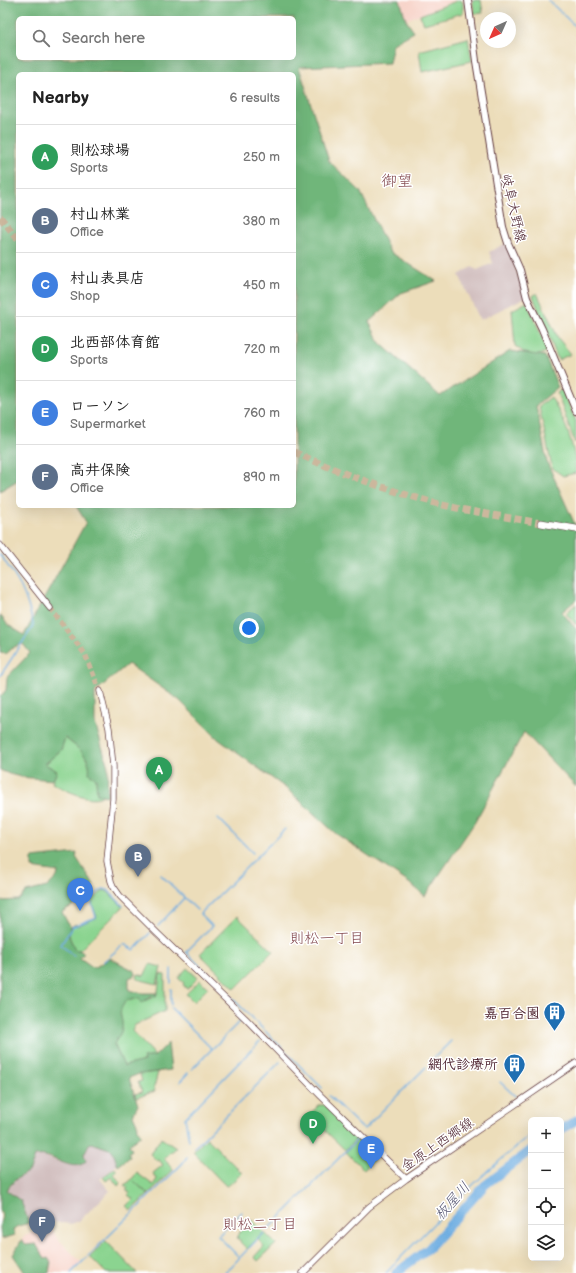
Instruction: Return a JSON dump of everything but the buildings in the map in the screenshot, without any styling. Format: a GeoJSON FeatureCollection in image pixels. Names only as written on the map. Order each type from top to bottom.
{"type":"FeatureCollection","features":[{"type":"Feature","properties":{"kind":"highway"},"geometry":{"type":"LineString","coordinates":[[541,523],[576,529]]}},
{"type":"Feature","properties":{"kind":"main road","name":"岐阜大野線"},"geometry":{"type":"LineString","coordinates":[[468,0],[468,12],[504,229],[508,243],[520,270],[527,298],[542,329],[576,411]]}},
{"type":"Feature","properties":{"kind":"street"},"geometry":{"type":"LineString","coordinates":[[0,545],[50,608]]}},
{"type":"Feature","properties":{"kind":"street"},"geometry":{"type":"LineString","coordinates":[[100,691],[108,728],[113,766],[107,862],[113,886],[120,896],[406,1179]]}},
{"type":"Feature","properties":{"kind":"street","name":"金原上西郷線"},"geometry":{"type":"LineString","coordinates":[[303,1273],[369,1207],[406,1179],[576,1063]]}},
{"type":"Feature","properties":{"kind":"shaded area"},"geometry":{"type":"Polygon","coordinates":[[[400,0],[456,0],[406,20],[400,0]]]}},
{"type":"Feature","properties":{"kind":"shaded area"},"geometry":{"type":"Polygon","coordinates":[[[506,243],[526,297],[480,320],[459,275],[472,267],[477,270],[493,263],[489,252],[506,243]]]}},
{"type":"Feature","properties":{"kind":"shaded area"},"geometry":{"type":"Polygon","coordinates":[[[92,1143],[112,1150],[118,1164],[100,1179],[110,1191],[79,1221],[71,1224],[52,1222],[42,1223],[31,1227],[21,1201],[6,1190],[15,1180],[30,1170],[35,1156],[44,1156],[68,1165],[84,1154],[89,1144],[92,1143]]]}},
{"type":"Feature","properties":{"kind":"shaded area"},"geometry":{"type":"Polygon","coordinates":[[[50,1227],[56,1237],[81,1262],[70,1273],[49,1273],[51,1262],[26,1245],[21,1239],[42,1228],[50,1227]]]}},
{"type":"Feature","properties":{"kind":"green space"},"geometry":{"type":"Polygon","coordinates":[[[0,0],[400,0],[406,20],[414,32],[393,44],[389,63],[299,67],[329,161],[360,191],[390,252],[436,281],[401,293],[369,322],[380,343],[440,396],[510,351],[545,356],[558,387],[536,406],[547,462],[576,527],[576,600],[562,612],[576,629],[576,787],[524,732],[475,822],[425,896],[412,885],[335,833],[287,789],[218,739],[179,700],[128,664],[95,692],[95,723],[108,767],[107,796],[97,794],[96,779],[89,773],[86,757],[79,749],[65,738],[61,750],[45,764],[57,771],[53,780],[21,777],[0,770],[0,697],[6,690],[7,677],[30,653],[23,644],[14,647],[6,654],[0,653],[0,615],[8,625],[24,635],[86,522],[77,508],[296,508],[296,72],[16,72],[16,481],[0,491],[0,0]]]}},
{"type":"Feature","properties":{"kind":"green space"},"geometry":{"type":"Polygon","coordinates":[[[459,0],[463,3],[463,13],[424,24],[420,15],[459,0]]]}},
{"type":"Feature","properties":{"kind":"green space"},"geometry":{"type":"Polygon","coordinates":[[[472,0],[481,0],[483,12],[475,14],[472,0]]]}},
{"type":"Feature","properties":{"kind":"green space"},"geometry":{"type":"Polygon","coordinates":[[[468,38],[472,61],[422,72],[419,51],[468,38]]]}},
{"type":"Feature","properties":{"kind":"green space"},"geometry":{"type":"Polygon","coordinates":[[[537,293],[558,338],[571,354],[558,360],[533,296],[537,293]]]}},
{"type":"Feature","properties":{"kind":"green space"},"geometry":{"type":"Polygon","coordinates":[[[527,302],[548,351],[532,358],[515,346],[512,310],[527,302]]]}},
{"type":"Feature","properties":{"kind":"green space"},"geometry":{"type":"Polygon","coordinates":[[[562,389],[576,421],[575,443],[557,393],[562,389]]]}},
{"type":"Feature","properties":{"kind":"green space"},"geometry":{"type":"Polygon","coordinates":[[[551,397],[561,415],[571,442],[574,452],[576,473],[563,476],[552,468],[539,406],[551,397]]]}},
{"type":"Feature","properties":{"kind":"green space"},"geometry":{"type":"Polygon","coordinates":[[[576,604],[576,625],[566,613],[576,604]]]}},
{"type":"Feature","properties":{"kind":"green space"},"geometry":{"type":"Polygon","coordinates":[[[65,738],[83,752],[96,779],[97,794],[103,795],[92,798],[85,797],[70,792],[52,783],[57,771],[45,764],[61,750],[65,738]]]}},
{"type":"Feature","properties":{"kind":"green space"},"geometry":{"type":"Polygon","coordinates":[[[77,853],[76,857],[94,885],[72,906],[62,912],[70,927],[69,936],[75,950],[79,950],[84,953],[80,958],[94,968],[110,958],[135,971],[136,975],[129,978],[129,990],[143,993],[156,993],[156,996],[150,997],[142,1003],[139,998],[126,1001],[120,1013],[122,1029],[114,1044],[124,1066],[144,1061],[143,1058],[155,1056],[168,1043],[171,1070],[139,1074],[129,1078],[138,1105],[133,1115],[138,1126],[137,1129],[141,1135],[129,1145],[132,1150],[128,1153],[130,1157],[118,1166],[112,1150],[92,1143],[89,1144],[84,1154],[86,1161],[77,1166],[66,1164],[50,1157],[35,1156],[30,1170],[15,1180],[6,1190],[21,1201],[29,1223],[16,1227],[13,1230],[15,1235],[2,1239],[0,1234],[2,1216],[0,1210],[0,901],[19,900],[26,892],[47,887],[57,877],[58,872],[32,868],[32,858],[77,853]]]}},
{"type":"Feature","properties":{"kind":"green space"},"geometry":{"type":"Polygon","coordinates":[[[104,890],[123,907],[80,950],[75,950],[69,936],[70,927],[76,924],[77,926],[97,917],[91,901],[104,890]]]}},
{"type":"Feature","properties":{"kind":"green space"},"geometry":{"type":"Polygon","coordinates":[[[237,916],[273,951],[235,989],[200,954],[237,916]]]}},
{"type":"Feature","properties":{"kind":"green space"},"geometry":{"type":"Polygon","coordinates":[[[150,964],[161,967],[157,984],[137,979],[138,974],[144,976],[150,964]]]}},
{"type":"Feature","properties":{"kind":"green space"},"geometry":{"type":"Polygon","coordinates":[[[187,968],[198,978],[187,989],[183,985],[184,983],[178,978],[187,968]]]}},
{"type":"Feature","properties":{"kind":"green space"},"geometry":{"type":"Polygon","coordinates":[[[160,974],[165,975],[165,1011],[135,1025],[132,1031],[155,1056],[144,1058],[145,1061],[124,1066],[114,1044],[119,1034],[121,1020],[120,1008],[126,1001],[140,998],[146,1000],[156,996],[160,974]]]}},
{"type":"Feature","properties":{"kind":"green space"},"geometry":{"type":"Polygon","coordinates":[[[200,980],[208,988],[194,1002],[186,994],[200,980]]]}},
{"type":"Feature","properties":{"kind":"green space"},"geometry":{"type":"Polygon","coordinates":[[[158,1072],[154,1087],[155,1091],[136,1098],[135,1094],[142,1092],[138,1082],[142,1081],[140,1074],[158,1072]]]}},
{"type":"Feature","properties":{"kind":"green space"},"geometry":{"type":"Polygon","coordinates":[[[319,1105],[325,1105],[357,1138],[345,1150],[309,1115],[319,1105]]]}},
{"type":"Feature","properties":{"kind":"green space"},"geometry":{"type":"Polygon","coordinates":[[[161,1138],[176,1148],[164,1158],[173,1170],[148,1194],[134,1181],[148,1195],[131,1210],[126,1206],[133,1199],[128,1195],[130,1193],[126,1190],[128,1188],[124,1185],[137,1173],[153,1185],[157,1179],[153,1173],[163,1165],[159,1160],[157,1161],[150,1154],[161,1138]]]}},
{"type":"Feature","properties":{"kind":"green space"},"geometry":{"type":"Polygon","coordinates":[[[207,1138],[242,1173],[229,1185],[226,1186],[193,1152],[207,1138]]]}},
{"type":"Feature","properties":{"kind":"green space"},"geometry":{"type":"Polygon","coordinates":[[[359,1139],[377,1156],[364,1170],[346,1152],[359,1139]]]}},
{"type":"Feature","properties":{"kind":"green space"},"geometry":{"type":"Polygon","coordinates":[[[115,1168],[117,1171],[113,1174],[121,1183],[118,1186],[111,1177],[106,1181],[103,1177],[115,1168]]]}},
{"type":"Feature","properties":{"kind":"green space"},"geometry":{"type":"Polygon","coordinates":[[[252,1220],[264,1232],[247,1249],[237,1238],[237,1235],[252,1220]]]}},
{"type":"Feature","properties":{"kind":"green space"},"geometry":{"type":"Polygon","coordinates":[[[265,1233],[276,1244],[258,1261],[254,1257],[264,1246],[258,1240],[265,1233]]]}},
{"type":"Feature","properties":{"kind":"green space"},"geometry":{"type":"Polygon","coordinates":[[[22,1239],[26,1245],[36,1244],[45,1259],[48,1258],[51,1262],[49,1273],[25,1273],[13,1255],[22,1239]]]}},
{"type":"Feature","properties":{"kind":"green space"},"geometry":{"type":"Polygon","coordinates":[[[106,1241],[137,1273],[106,1273],[90,1257],[106,1241]]]}},
{"type":"Feature","properties":{"kind":"waterway"},"geometry":{"type":"LineString","coordinates":[[548,0],[576,27]]}},
{"type":"Feature","properties":{"kind":"waterway"},"geometry":{"type":"LineString","coordinates":[[0,555],[21,587],[28,604],[33,624],[32,628],[0,676]]}},
{"type":"Feature","properties":{"kind":"waterway"},"geometry":{"type":"LineString","coordinates":[[218,818],[253,853]]}},
{"type":"Feature","properties":{"kind":"waterway"},"geometry":{"type":"LineString","coordinates":[[285,829],[200,914],[212,926],[186,952],[322,1088]]}},
{"type":"Feature","properties":{"kind":"waterway"},"geometry":{"type":"LineString","coordinates":[[161,875],[197,910]]}},
{"type":"Feature","properties":{"kind":"waterway"},"geometry":{"type":"LineString","coordinates":[[74,956],[61,945],[72,927],[96,917],[90,898],[103,889],[108,890],[123,906]]}},
{"type":"Feature","properties":{"kind":"waterway"},"geometry":{"type":"LineString","coordinates":[[158,926],[184,898]]}},
{"type":"Feature","properties":{"kind":"waterway"},"geometry":{"type":"LineString","coordinates":[[103,962],[124,944],[134,950],[150,933]]}},
{"type":"Feature","properties":{"kind":"waterway"},"geometry":{"type":"LineString","coordinates":[[171,969],[171,983]]}},
{"type":"Feature","properties":{"kind":"waterway"},"geometry":{"type":"LineString","coordinates":[[171,989],[171,1005]]}},
{"type":"Feature","properties":{"kind":"waterway"},"geometry":{"type":"LineString","coordinates":[[171,1008],[212,1049]]}},
{"type":"Feature","properties":{"kind":"waterway"},"geometry":{"type":"LineString","coordinates":[[192,1069],[241,1020]]}},
{"type":"Feature","properties":{"kind":"waterway"},"geometry":{"type":"LineString","coordinates":[[189,1140],[185,1118],[260,1041]]}},
{"type":"Feature","properties":{"kind":"waterway"},"geometry":{"type":"LineString","coordinates":[[434,1058],[451,1041]]}},
{"type":"Feature","properties":{"kind":"waterway"},"geometry":{"type":"LineString","coordinates":[[195,1147],[280,1062]]}},
{"type":"Feature","properties":{"kind":"waterway"},"geometry":{"type":"LineString","coordinates":[[364,1129],[426,1067]]}},
{"type":"Feature","properties":{"kind":"waterway"},"geometry":{"type":"LineString","coordinates":[[180,1082],[188,1073]]}},
{"type":"Feature","properties":{"kind":"waterway"},"geometry":{"type":"LineString","coordinates":[[500,1082],[515,1096]]}},
{"type":"Feature","properties":{"kind":"waterway"},"geometry":{"type":"LineString","coordinates":[[329,1096],[362,1128]]}},
{"type":"Feature","properties":{"kind":"waterway","name":"板屋川"},"geometry":{"type":"LineString","coordinates":[[564,1128],[576,1120]]}},
{"type":"Feature","properties":{"kind":"waterway"},"geometry":{"type":"LineString","coordinates":[[386,1273],[474,1184],[528,1137]]}},
{"type":"Feature","properties":{"kind":"waterway"},"geometry":{"type":"LineString","coordinates":[[269,1228],[358,1139]]}},
{"type":"Feature","properties":{"kind":"waterway","name":"板屋川"},"geometry":{"type":"LineString","coordinates":[[396,1273],[429,1248],[485,1185],[528,1152]]}},
{"type":"Feature","properties":{"kind":"waterway"},"geometry":{"type":"LineString","coordinates":[[71,1273],[182,1164],[187,1157]]}},
{"type":"Feature","properties":{"kind":"waterway"},"geometry":{"type":"LineString","coordinates":[[239,1257],[218,1236],[242,1212]]}},
{"type":"Feature","properties":{"kind":"waterway"},"geometry":{"type":"LineString","coordinates":[[249,1248],[264,1233]]}},
{"type":"Feature","properties":{"kind":"waterway"},"geometry":{"type":"LineString","coordinates":[[225,1273],[247,1250]]}},
{"type":"Feature","properties":{"kind":"tunnel"},"geometry":{"type":"LineString","coordinates":[[0,217],[16,237]]}},
{"type":"Feature","properties":{"kind":"tunnel"},"geometry":{"type":"LineString","coordinates":[[296,453],[346,474],[417,498],[461,509],[541,523]]}},
{"type":"Feature","properties":{"kind":"tunnel"},"geometry":{"type":"LineString","coordinates":[[50,608],[85,654],[100,691]]}},
{"type":"Feature","properties":{"kind":"place","name":"則松球場"},"geometry":{"type":"Point","coordinates":[159,790]}},
{"type":"Feature","properties":{"kind":"place","name":"村山林業"},"geometry":{"type":"Point","coordinates":[138,877]}},
{"type":"Feature","properties":{"kind":"place","name":"村山表具店"},"geometry":{"type":"Point","coordinates":[80,911]}},
{"type":"Feature","properties":{"kind":"place","name":"嘉百合園"},"geometry":{"type":"Point","coordinates":[555,1032]}},
{"type":"Feature","properties":{"kind":"place","name":"網代診療所"},"geometry":{"type":"Point","coordinates":[514,1084]}},
{"type":"Feature","properties":{"kind":"place","name":"北西部体育館"},"geometry":{"type":"Point","coordinates":[313,1144]}},
{"type":"Feature","properties":{"kind":"place","name":"ローソン"},"geometry":{"type":"Point","coordinates":[371,1169]}},
{"type":"Feature","properties":{"kind":"place","name":"高井保険"},"geometry":{"type":"Point","coordinates":[42,1242]}},
{"type":"Feature","properties":{"kind":"district","name":"御望"},"geometry":{"type":"Point","coordinates":[397,180]}},
{"type":"Feature","properties":{"kind":"district","name":"則松一丁目"},"geometry":{"type":"Point","coordinates":[327,938]}},
{"type":"Feature","properties":{"kind":"district","name":"則松二丁目"},"geometry":{"type":"Point","coordinates":[260,1224]}}]}
